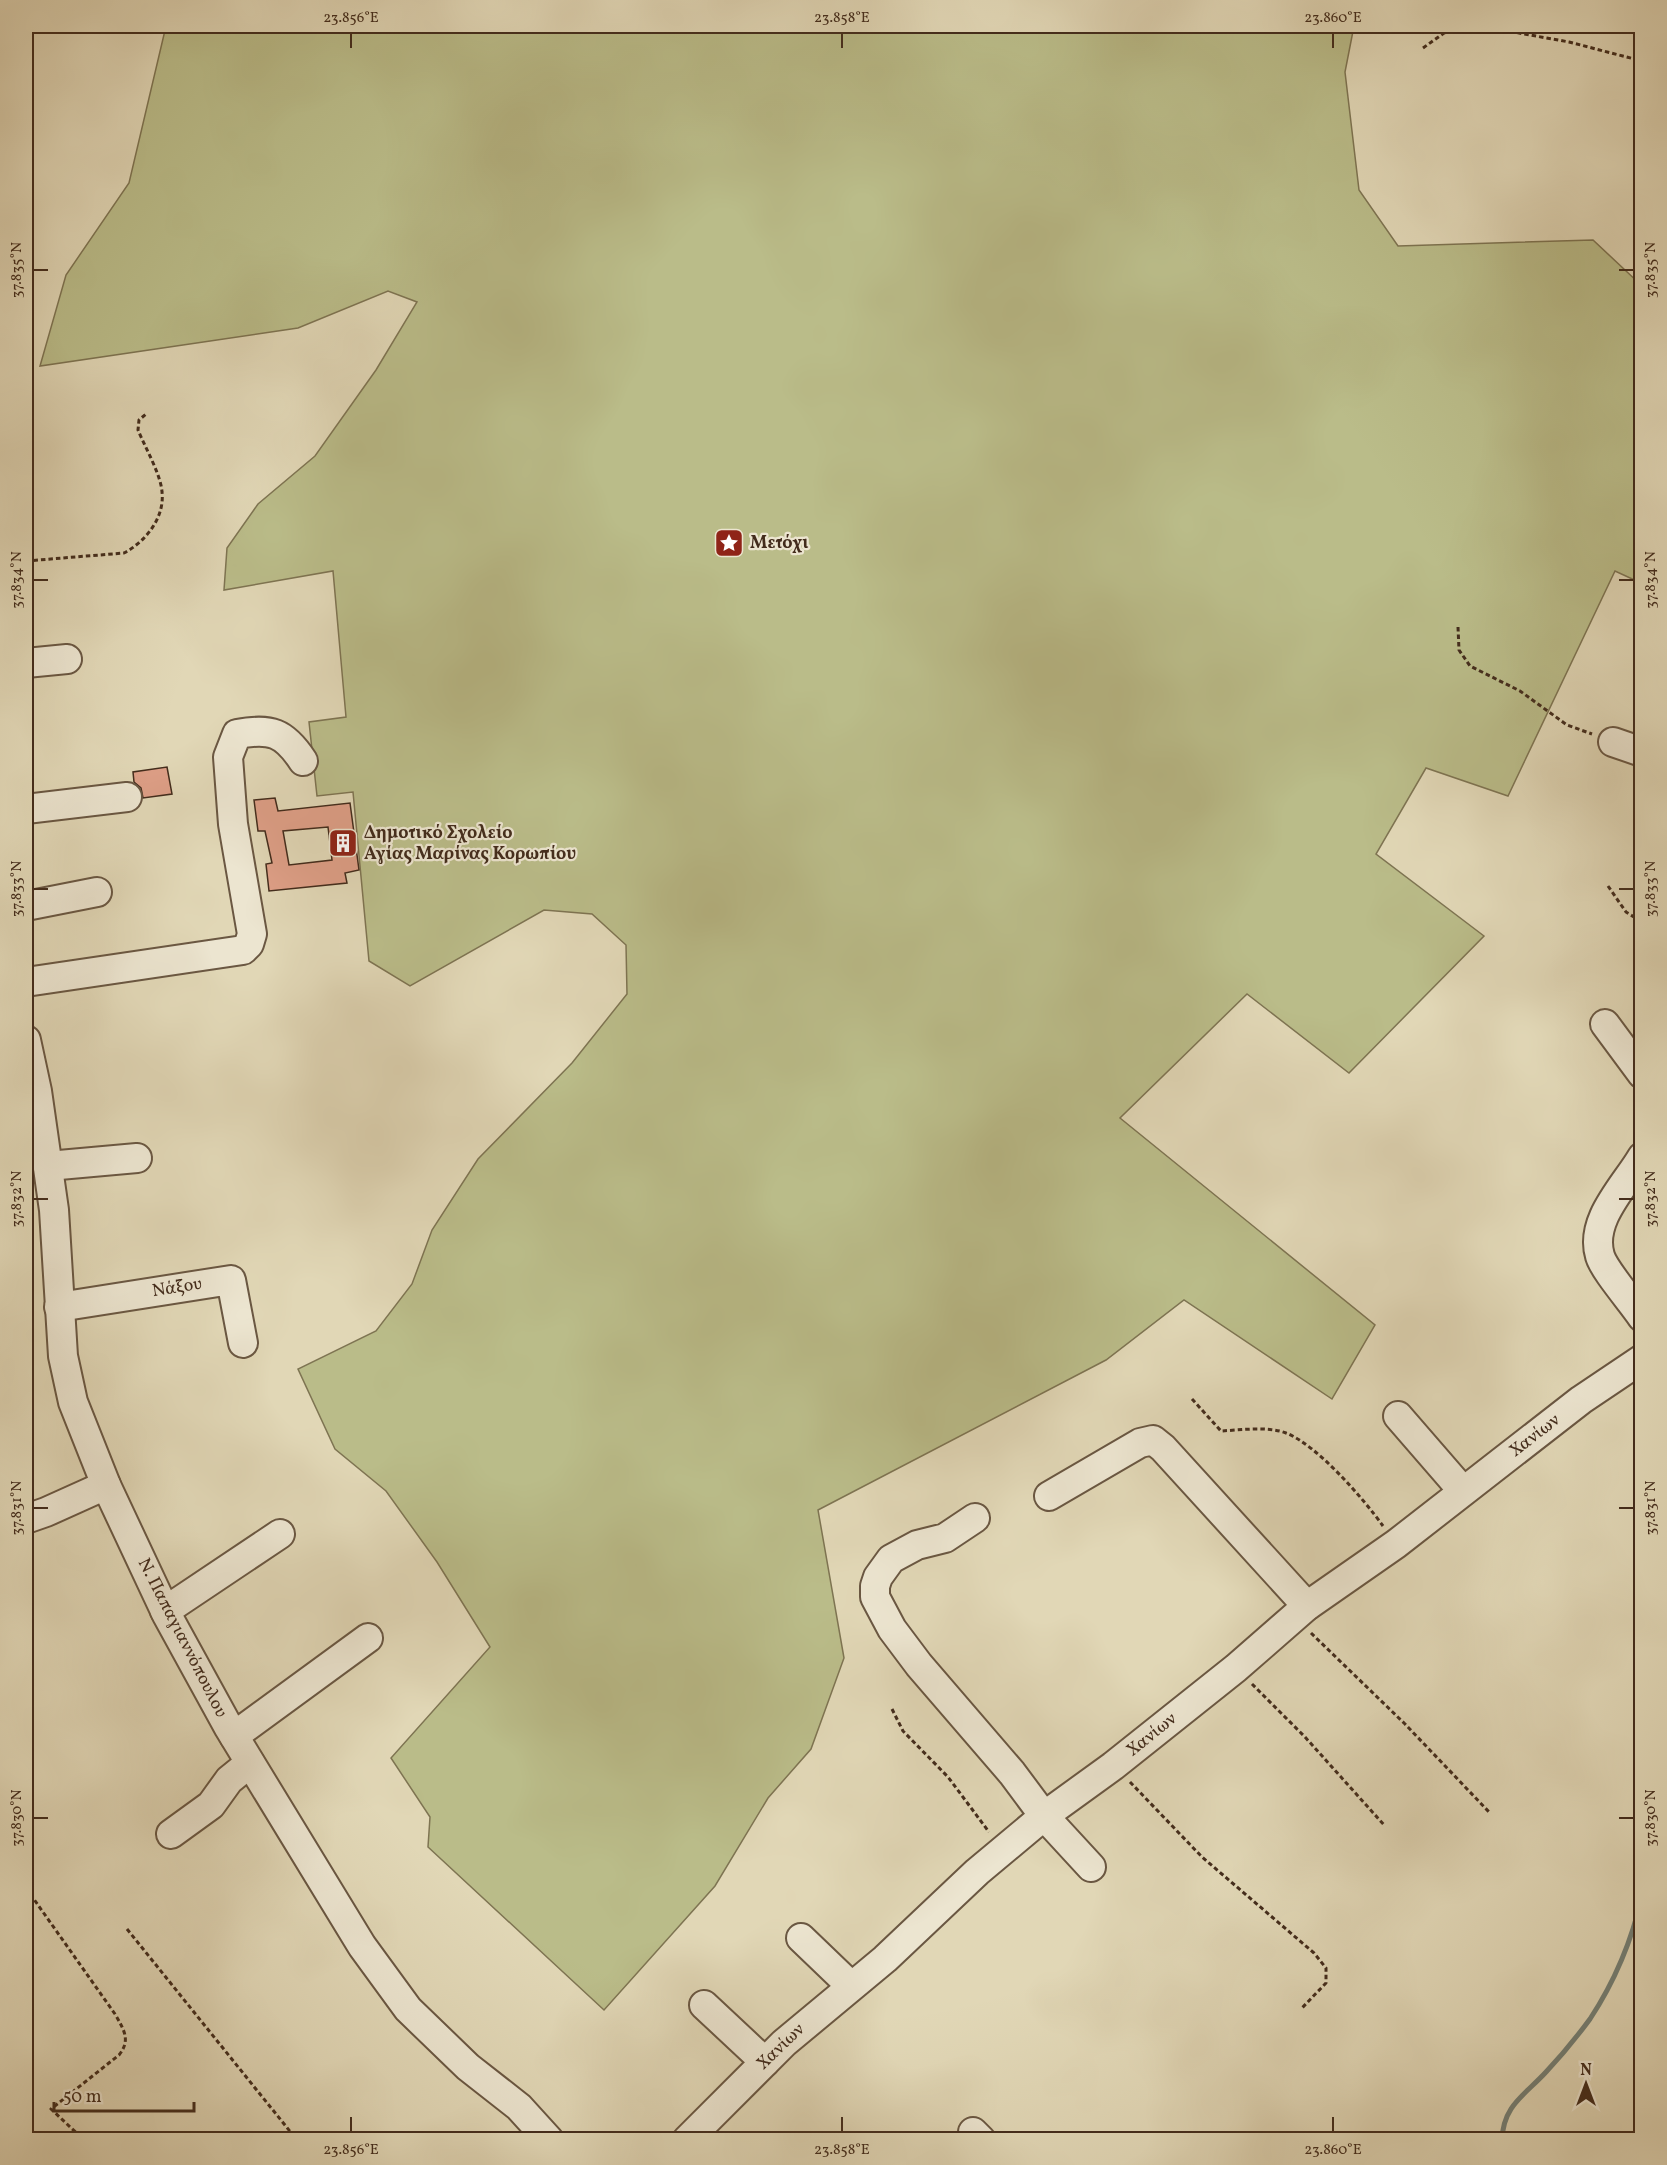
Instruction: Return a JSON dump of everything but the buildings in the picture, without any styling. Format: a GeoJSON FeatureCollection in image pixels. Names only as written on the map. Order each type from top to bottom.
{"type":"FeatureCollection","features":[{"type":"Feature","properties":{"kind":"street"},"geometry":{"type":"LineString","coordinates":[[26,663],[66,659]]}},
{"type":"Feature","properties":{"kind":"street"},"geometry":{"type":"LineString","coordinates":[[26,982],[243,950],[249,944],[252,934],[233,824],[228,757],[237,734],[261,730],[290,741],[303,761]]}},
{"type":"Feature","properties":{"kind":"street"},"geometry":{"type":"LineString","coordinates":[[1613,742],[1641,753]]}},
{"type":"Feature","properties":{"kind":"street"},"geometry":{"type":"LineString","coordinates":[[26,809],[127,797]]}},
{"type":"Feature","properties":{"kind":"street"},"geometry":{"type":"LineString","coordinates":[[26,906],[98,892]]}},
{"type":"Feature","properties":{"kind":"street"},"geometry":{"type":"LineString","coordinates":[[1605,1024],[1641,1074]]}},
{"type":"Feature","properties":{"kind":"street","name":"Ν. Παπαγιαννόπουλου"},"geometry":{"type":"LineString","coordinates":[[26,1040],[37,1091],[54,1210],[63,1356],[73,1402],[106,1485],[165,1611],[234,1736],[362,1946],[408,2009],[468,2067],[519,2107],[549,2139]]}},
{"type":"Feature","properties":{"kind":"street"},"geometry":{"type":"LineString","coordinates":[[1641,1157],[1610,1205],[1598,1233],[1600,1257],[1641,1317]]}},
{"type":"Feature","properties":{"kind":"street"},"geometry":{"type":"LineString","coordinates":[[48,1166],[137,1158]]}},
{"type":"Feature","properties":{"kind":"street","name":"Νάξου"},"geometry":{"type":"LineString","coordinates":[[59,1307],[231,1280],[243,1343]]}},
{"type":"Feature","properties":{"kind":"street","name":"Χανίων"},"geometry":{"type":"LineString","coordinates":[[687,2139],[765,2062],[1044,1816],[1113,1766],[1236,1668],[1301,1611],[1396,1544],[1581,1400],[1641,1359]]}},
{"type":"Feature","properties":{"kind":"street"},"geometry":{"type":"LineString","coordinates":[[1398,1416],[1463,1491]]}},
{"type":"Feature","properties":{"kind":"street"},"geometry":{"type":"LineString","coordinates":[[1049,1496],[1140,1443],[1153,1440],[1163,1448],[1301,1611]]}},
{"type":"Feature","properties":{"kind":"street"},"geometry":{"type":"LineString","coordinates":[[26,1519],[106,1485]]}},
{"type":"Feature","properties":{"kind":"street"},"geometry":{"type":"LineString","coordinates":[[975,1518],[945,1538],[916,1545],[891,1559],[874,1586],[875,1597],[892,1629],[919,1665],[1012,1773],[1044,1816],[1091,1867]]}},
{"type":"Feature","properties":{"kind":"street"},"geometry":{"type":"LineString","coordinates":[[165,1611],[280,1534]]}},
{"type":"Feature","properties":{"kind":"street"},"geometry":{"type":"LineString","coordinates":[[234,1736],[368,1638]]}},
{"type":"Feature","properties":{"kind":"street"},"geometry":{"type":"LineString","coordinates":[[171,1834],[211,1805],[229,1780],[250,1763]]}},
{"type":"Feature","properties":{"kind":"street"},"geometry":{"type":"LineString","coordinates":[[801,1938],[851,1986]]}},
{"type":"Feature","properties":{"kind":"street"},"geometry":{"type":"LineString","coordinates":[[704,2005],[765,2062]]}},
{"type":"Feature","properties":{"kind":"path"},"geometry":{"type":"LineString","coordinates":[[1423,48],[1461,26]]}},
{"type":"Feature","properties":{"kind":"path"},"geometry":{"type":"LineString","coordinates":[[1480,26],[1569,42],[1641,61]]}},
{"type":"Feature","properties":{"kind":"path"},"geometry":{"type":"LineString","coordinates":[[26,561],[124,553],[136,546],[150,531],[160,512],[162,491],[138,430],[139,420],[146,414]]}},
{"type":"Feature","properties":{"kind":"path"},"geometry":{"type":"LineString","coordinates":[[1458,627],[1459,650],[1470,666],[1520,691],[1568,725],[1613,742]]}},
{"type":"Feature","properties":{"kind":"path"},"geometry":{"type":"LineString","coordinates":[[1608,886],[1626,912],[1641,922]]}},
{"type":"Feature","properties":{"kind":"path"},"geometry":{"type":"LineString","coordinates":[[1192,1399],[1221,1431],[1284,1432],[1304,1443],[1365,1501],[1396,1544]]}},
{"type":"Feature","properties":{"kind":"path"},"geometry":{"type":"LineString","coordinates":[[1301,1611],[1490,1813]]}},
{"type":"Feature","properties":{"kind":"path"},"geometry":{"type":"LineString","coordinates":[[1236,1668],[1305,1737],[1384,1826]]}},
{"type":"Feature","properties":{"kind":"path"},"geometry":{"type":"LineString","coordinates":[[892,1709],[903,1731],[948,1777],[1002,1851]]}},
{"type":"Feature","properties":{"kind":"path"},"geometry":{"type":"LineString","coordinates":[[1113,1766],[1144,1795],[1168,1824],[1202,1857],[1314,1953],[1326,1968],[1326,1983],[1302,2008]]}},
{"type":"Feature","properties":{"kind":"path"},"geometry":{"type":"LineString","coordinates":[[26,1888],[115,2014],[126,2034],[126,2046],[119,2055],[51,2109],[84,2139]]}},
{"type":"Feature","properties":{"kind":"path"},"geometry":{"type":"LineString","coordinates":[[127,1929],[297,2139]]}},
{"type":"Feature","properties":{"kind":"green space"},"geometry":{"type":"Polygon","coordinates":[[[166,26],[1354,26],[1345,72],[1359,190],[1398,246],[1593,240],[1641,285],[1641,583],[1615,571],[1508,796],[1426,768],[1376,854],[1484,936],[1349,1073],[1247,994],[1120,1118],[1375,1325],[1332,1399],[1184,1300],[1106,1360],[818,1510],[844,1658],[811,1749],[768,1798],[715,1886],[604,2010],[428,1847],[430,1817],[391,1758],[490,1647],[437,1562],[386,1491],[335,1449],[298,1369],[376,1331],[412,1284],[432,1230],[478,1159],[572,1063],[627,994],[626,945],[592,914],[544,910],[410,986],[369,961],[353,792],[317,796],[309,722],[346,717],[333,571],[224,590],[227,548],[258,504],[315,456],[376,370],[417,302],[388,291],[298,328],[40,366],[66,275],[129,183],[166,26]]]}},
{"type":"Feature","properties":{"kind":"waterway"},"geometry":{"type":"LineString","coordinates":[[1502,2140],[1503,2128],[1511,2109],[1563,2053],[1599,2005],[1622,1960],[1642,1896]]}},
{"type":"Feature","properties":{"kind":"place","name":"Μετόχι"},"geometry":{"type":"Point","coordinates":[729,543]}},
{"type":"Feature","properties":{"kind":"place","name":"Δημοτικό Σχολείο Αγίας Μαρίνας Κορωπίου"},"geometry":{"type":"Point","coordinates":[343,843]}}]}
